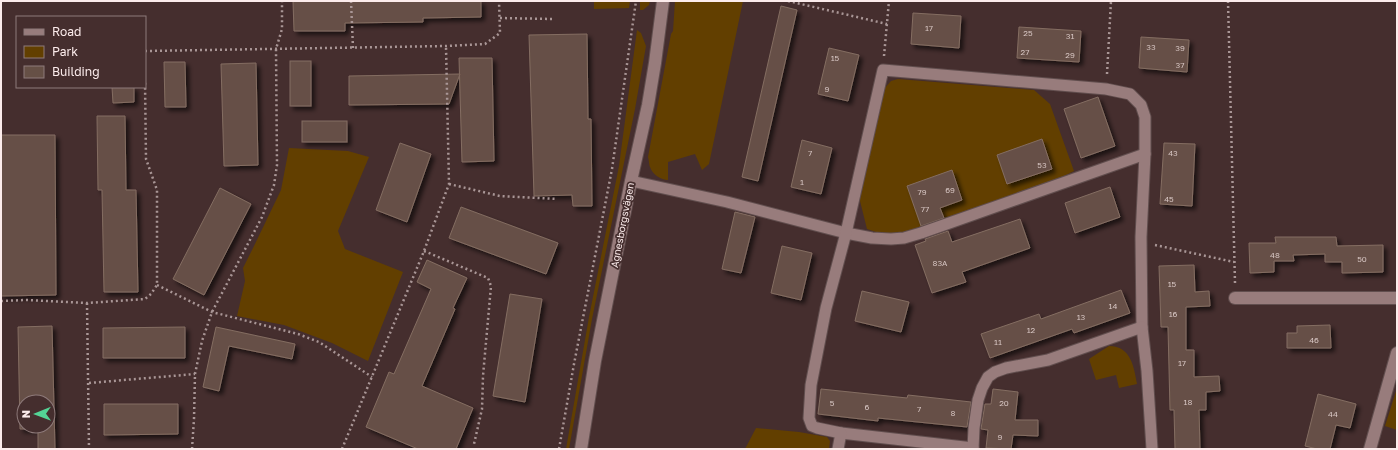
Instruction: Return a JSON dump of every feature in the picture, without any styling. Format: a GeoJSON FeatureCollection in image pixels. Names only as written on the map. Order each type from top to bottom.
{"type":"FeatureCollection","features":[{"type":"Feature","properties":{"kind":"street","name":"Agnesborgsvägen"},"geometry":{"type":"LineString","coordinates":[[581,449],[595,361],[651,84],[663,1]]}},
{"type":"Feature","properties":{"kind":"street"},"geometry":{"type":"LineString","coordinates":[[1235,298],[1397,298]]}},
{"type":"Feature","properties":{"kind":"street"},"geometry":{"type":"LineString","coordinates":[[1370,449],[1397,353]]}},
{"type":"Feature","properties":{"kind":"lane"},"geometry":{"type":"LineString","coordinates":[[1142,327],[1048,360],[1006,368],[995,372],[988,377],[978,400],[973,449],[841,433],[812,426],[809,418],[811,385],[826,308],[846,233],[883,70],[1106,88],[1130,94],[1141,105],[1145,117],[1141,242],[1142,327],[1147,371],[1152,449]]}},
{"type":"Feature","properties":{"kind":"lane"},"geometry":{"type":"LineString","coordinates":[[631,181],[727,202],[846,233],[872,238],[891,239],[904,238],[1145,154]]}},
{"type":"Feature","properties":{"kind":"lane"},"geometry":{"type":"LineString","coordinates":[[838,449],[841,433]]}},
{"type":"Feature","properties":{"kind":"path"},"geometry":{"type":"LineString","coordinates":[[192,449],[195,374],[202,340],[212,312],[262,217],[274,185],[276,165],[276,49],[282,29],[282,1]]}},
{"type":"Feature","properties":{"kind":"path"},"geometry":{"type":"LineString","coordinates":[[351,1],[353,48]]}},
{"type":"Feature","properties":{"kind":"path"},"geometry":{"type":"LineString","coordinates":[[146,51],[353,48],[485,44],[500,33],[499,1]]}},
{"type":"Feature","properties":{"kind":"path"},"geometry":{"type":"LineString","coordinates":[[559,449],[612,168],[636,1]]}},
{"type":"Feature","properties":{"kind":"path"},"geometry":{"type":"LineString","coordinates":[[788,1],[887,24]]}},
{"type":"Feature","properties":{"kind":"path"},"geometry":{"type":"LineString","coordinates":[[883,70],[890,1]]}},
{"type":"Feature","properties":{"kind":"path"},"geometry":{"type":"LineString","coordinates":[[1106,88],[1111,1]]}},
{"type":"Feature","properties":{"kind":"path"},"geometry":{"type":"LineString","coordinates":[[1228,1],[1235,298]]}},
{"type":"Feature","properties":{"kind":"path"},"geometry":{"type":"LineString","coordinates":[[500,18],[553,19]]}},
{"type":"Feature","properties":{"kind":"path"},"geometry":{"type":"LineString","coordinates":[[342,449],[424,251],[449,184],[446,46]]}},
{"type":"Feature","properties":{"kind":"path"},"geometry":{"type":"LineString","coordinates":[[1,301],[26,300],[87,303],[145,299],[151,294],[157,285],[157,190],[146,159],[145,88]]}},
{"type":"Feature","properties":{"kind":"path"},"geometry":{"type":"LineString","coordinates":[[449,184],[500,196],[558,199]]}},
{"type":"Feature","properties":{"kind":"path"},"geometry":{"type":"LineString","coordinates":[[1141,242],[1234,262]]}},
{"type":"Feature","properties":{"kind":"path"},"geometry":{"type":"LineString","coordinates":[[424,251],[488,278],[491,286],[483,376],[482,409],[474,444]]}},
{"type":"Feature","properties":{"kind":"path"},"geometry":{"type":"LineString","coordinates":[[157,285],[212,312],[298,334],[320,342],[372,377]]}},
{"type":"Feature","properties":{"kind":"path"},"geometry":{"type":"LineString","coordinates":[[87,303],[89,449]]}},
{"type":"Feature","properties":{"kind":"path"},"geometry":{"type":"LineString","coordinates":[[89,383],[195,374]]}},
{"type":"Feature","properties":{"kind":"green space"},"geometry":{"type":"Polygon","coordinates":[[[594,1],[630,1],[629,8],[594,9],[594,1]]]}},
{"type":"Feature","properties":{"kind":"green space"},"geometry":{"type":"Polygon","coordinates":[[[640,1],[650,1],[649,5],[643,10],[640,10],[640,1]]]}},
{"type":"Feature","properties":{"kind":"green space"},"geometry":{"type":"Polygon","coordinates":[[[675,1],[743,1],[709,164],[702,170],[695,154],[668,162],[668,180],[665,180],[660,178],[651,170],[648,157],[671,34],[673,31],[675,1]]]}},
{"type":"Feature","properties":{"kind":"green space"},"geometry":{"type":"Polygon","coordinates":[[[637,30],[641,33],[646,46],[635,109],[592,319],[569,449],[566,449],[589,317],[619,166],[637,30]]]}},
{"type":"Feature","properties":{"kind":"green space"},"geometry":{"type":"Polygon","coordinates":[[[898,79],[1034,90],[1050,104],[1074,171],[1054,181],[920,228],[894,235],[879,233],[867,229],[858,193],[884,89],[891,81],[898,79]]]}},
{"type":"Feature","properties":{"kind":"green space"},"geometry":{"type":"Polygon","coordinates":[[[289,148],[348,151],[369,157],[338,231],[345,249],[403,272],[368,361],[332,343],[284,325],[237,316],[245,281],[243,268],[281,190],[289,148]]]}},
{"type":"Feature","properties":{"kind":"green space"},"geometry":{"type":"Polygon","coordinates":[[[1109,346],[1116,347],[1127,354],[1133,365],[1137,384],[1119,388],[1116,375],[1096,380],[1089,359],[1109,346]]]}},
{"type":"Feature","properties":{"kind":"green space"},"geometry":{"type":"Polygon","coordinates":[[[1397,388],[1397,430],[1385,426],[1397,388]]]}},
{"type":"Feature","properties":{"kind":"green space"},"geometry":{"type":"Polygon","coordinates":[[[756,428],[799,432],[827,437],[830,441],[829,449],[745,449],[756,428]]]}},
{"type":"Feature","properties":{"kind":"building"},"geometry":{"type":"Polygon","coordinates":[[[293,1],[481,1],[481,17],[423,18],[423,22],[345,23],[345,31],[294,31],[293,1]]]}},
{"type":"Feature","properties":{"kind":"building"},"geometry":{"type":"Polygon","coordinates":[[[781,6],[797,10],[758,181],[742,177],[781,6]]]}},
{"type":"Feature","properties":{"kind":"building"},"geometry":{"type":"Polygon","coordinates":[[[913,13],[961,16],[959,48],[911,44],[913,13]]]}},
{"type":"Feature","properties":{"kind":"building"},"geometry":{"type":"Polygon","coordinates":[[[1019,27],[1081,31],[1079,62],[1017,58],[1019,27]]]}},
{"type":"Feature","properties":{"kind":"building"},"geometry":{"type":"Polygon","coordinates":[[[587,34],[588,119],[591,119],[592,206],[573,206],[572,195],[534,196],[529,35],[587,34]]]}},
{"type":"Feature","properties":{"kind":"building"},"geometry":{"type":"Polygon","coordinates":[[[1141,37],[1189,40],[1187,72],[1139,68],[1141,37]]]}},
{"type":"Feature","properties":{"kind":"building"},"geometry":{"type":"Polygon","coordinates":[[[829,48],[859,55],[848,101],[818,94],[829,48]]]}},
{"type":"Feature","properties":{"kind":"building"},"geometry":{"type":"Polygon","coordinates":[[[459,58],[492,58],[494,161],[462,162],[459,58]]]}},
{"type":"Feature","properties":{"kind":"building"},"geometry":{"type":"Polygon","coordinates":[[[290,61],[311,61],[311,106],[290,106],[290,61]]]}},
{"type":"Feature","properties":{"kind":"building"},"geometry":{"type":"Polygon","coordinates":[[[164,62],[185,62],[186,107],[165,107],[164,62]]]}},
{"type":"Feature","properties":{"kind":"building"},"geometry":{"type":"Polygon","coordinates":[[[256,63],[258,165],[224,166],[221,64],[256,63]]]}},
{"type":"Feature","properties":{"kind":"building"},"geometry":{"type":"Polygon","coordinates":[[[460,74],[449,104],[349,105],[349,76],[460,74]]]}},
{"type":"Feature","properties":{"kind":"building"},"geometry":{"type":"Polygon","coordinates":[[[112,88],[134,88],[134,102],[113,103],[112,88]]]}},
{"type":"Feature","properties":{"kind":"building"},"geometry":{"type":"Polygon","coordinates":[[[1098,97],[1115,146],[1081,158],[1064,109],[1098,97]]]}},
{"type":"Feature","properties":{"kind":"building"},"geometry":{"type":"Polygon","coordinates":[[[97,116],[125,116],[126,190],[136,190],[138,292],[104,292],[102,190],[98,190],[97,116]]]}},
{"type":"Feature","properties":{"kind":"building"},"geometry":{"type":"Polygon","coordinates":[[[302,121],[347,121],[347,142],[302,142],[302,121]]]}},
{"type":"Feature","properties":{"kind":"building"},"geometry":{"type":"Polygon","coordinates":[[[1,135],[55,135],[56,295],[1,296],[1,135]]]}},
{"type":"Feature","properties":{"kind":"building"},"geometry":{"type":"Polygon","coordinates":[[[1042,139],[1052,169],[1007,184],[997,155],[1042,139]]]}},
{"type":"Feature","properties":{"kind":"building"},"geometry":{"type":"Polygon","coordinates":[[[802,140],[832,148],[821,194],[791,187],[802,140]]]}},
{"type":"Feature","properties":{"kind":"building"},"geometry":{"type":"Polygon","coordinates":[[[400,143],[431,154],[407,222],[376,210],[400,143]]]}},
{"type":"Feature","properties":{"kind":"building"},"geometry":{"type":"Polygon","coordinates":[[[1164,143],[1195,144],[1192,206],[1160,204],[1164,143]]]}},
{"type":"Feature","properties":{"kind":"building"},"geometry":{"type":"Polygon","coordinates":[[[952,170],[962,200],[940,208],[944,218],[921,226],[907,186],[952,170]]]}},
{"type":"Feature","properties":{"kind":"building"},"geometry":{"type":"Polygon","coordinates":[[[1110,187],[1120,217],[1075,233],[1065,203],[1110,187]]]}},
{"type":"Feature","properties":{"kind":"building"},"geometry":{"type":"Polygon","coordinates":[[[220,188],[251,204],[204,295],[173,279],[220,188]]]}},
{"type":"Feature","properties":{"kind":"building"},"geometry":{"type":"Polygon","coordinates":[[[461,207],[558,243],[546,274],[449,238],[461,207]]]}},
{"type":"Feature","properties":{"kind":"building"},"geometry":{"type":"Polygon","coordinates":[[[735,212],[755,217],[741,273],[722,269],[735,212]]]}},
{"type":"Feature","properties":{"kind":"building"},"geometry":{"type":"Polygon","coordinates":[[[1020,219],[1030,248],[962,272],[966,282],[932,293],[915,245],[926,241],[925,239],[948,231],[952,242],[1020,219]]]}},
{"type":"Feature","properties":{"kind":"building"},"geometry":{"type":"Polygon","coordinates":[[[1275,237],[1336,237],[1337,246],[1383,245],[1383,272],[1342,273],[1342,262],[1325,262],[1325,254],[1293,255],[1294,261],[1274,261],[1274,272],[1250,273],[1249,243],[1276,243],[1275,237]]]}},
{"type":"Feature","properties":{"kind":"building"},"geometry":{"type":"Polygon","coordinates":[[[782,246],[812,253],[801,300],[771,293],[782,246]]]}},
{"type":"Feature","properties":{"kind":"building"},"geometry":{"type":"Polygon","coordinates":[[[427,260],[467,278],[453,308],[455,309],[422,386],[473,408],[456,449],[418,449],[366,427],[389,372],[394,374],[431,289],[417,282],[427,260]]]}},
{"type":"Feature","properties":{"kind":"building"},"geometry":{"type":"Polygon","coordinates":[[[1194,265],[1195,292],[1209,291],[1210,306],[1186,307],[1186,350],[1194,350],[1194,377],[1219,376],[1220,391],[1206,392],[1206,410],[1199,410],[1200,449],[1175,449],[1174,410],[1170,410],[1168,327],[1161,327],[1159,266],[1194,265]]]}},
{"type":"Feature","properties":{"kind":"building"},"geometry":{"type":"Polygon","coordinates":[[[1121,290],[1130,313],[1074,333],[1072,329],[990,358],[981,334],[1039,314],[1041,319],[1121,290]]]}},
{"type":"Feature","properties":{"kind":"building"},"geometry":{"type":"Polygon","coordinates":[[[862,291],[909,302],[901,332],[855,321],[862,291]]]}},
{"type":"Feature","properties":{"kind":"building"},"geometry":{"type":"Polygon","coordinates":[[[510,294],[542,299],[525,402],[493,396],[510,294]]]}},
{"type":"Feature","properties":{"kind":"building"},"geometry":{"type":"Polygon","coordinates":[[[1330,325],[1331,348],[1287,348],[1287,333],[1297,333],[1297,326],[1330,325]]]}},
{"type":"Feature","properties":{"kind":"building"},"geometry":{"type":"Polygon","coordinates":[[[52,326],[54,394],[19,394],[18,327],[52,326]]]}},
{"type":"Feature","properties":{"kind":"building"},"geometry":{"type":"Polygon","coordinates":[[[185,327],[185,358],[103,358],[103,328],[185,327]]]}},
{"type":"Feature","properties":{"kind":"building"},"geometry":{"type":"Polygon","coordinates":[[[216,327],[295,344],[292,359],[229,346],[219,391],[203,387],[216,327]]]}},
{"type":"Feature","properties":{"kind":"building"},"geometry":{"type":"Polygon","coordinates":[[[821,389],[907,398],[908,395],[971,402],[967,427],[878,418],[878,421],[818,414],[821,389]]]}},
{"type":"Feature","properties":{"kind":"building"},"geometry":{"type":"Polygon","coordinates":[[[993,389],[1018,392],[1015,420],[1038,420],[1038,436],[1013,435],[1011,449],[986,448],[988,430],[981,429],[985,404],[991,404],[993,389]]]}},
{"type":"Feature","properties":{"kind":"building"},"geometry":{"type":"Polygon","coordinates":[[[1318,394],[1356,404],[1350,428],[1336,425],[1330,449],[1317,449],[1305,446],[1318,394]]]}},
{"type":"Feature","properties":{"kind":"building"},"geometry":{"type":"Polygon","coordinates":[[[104,404],[178,404],[178,434],[104,435],[104,404]]]}},
{"type":"Feature","properties":{"kind":"building"},"geometry":{"type":"Polygon","coordinates":[[[38,434],[55,434],[55,449],[38,449],[38,434]]]}}]}
